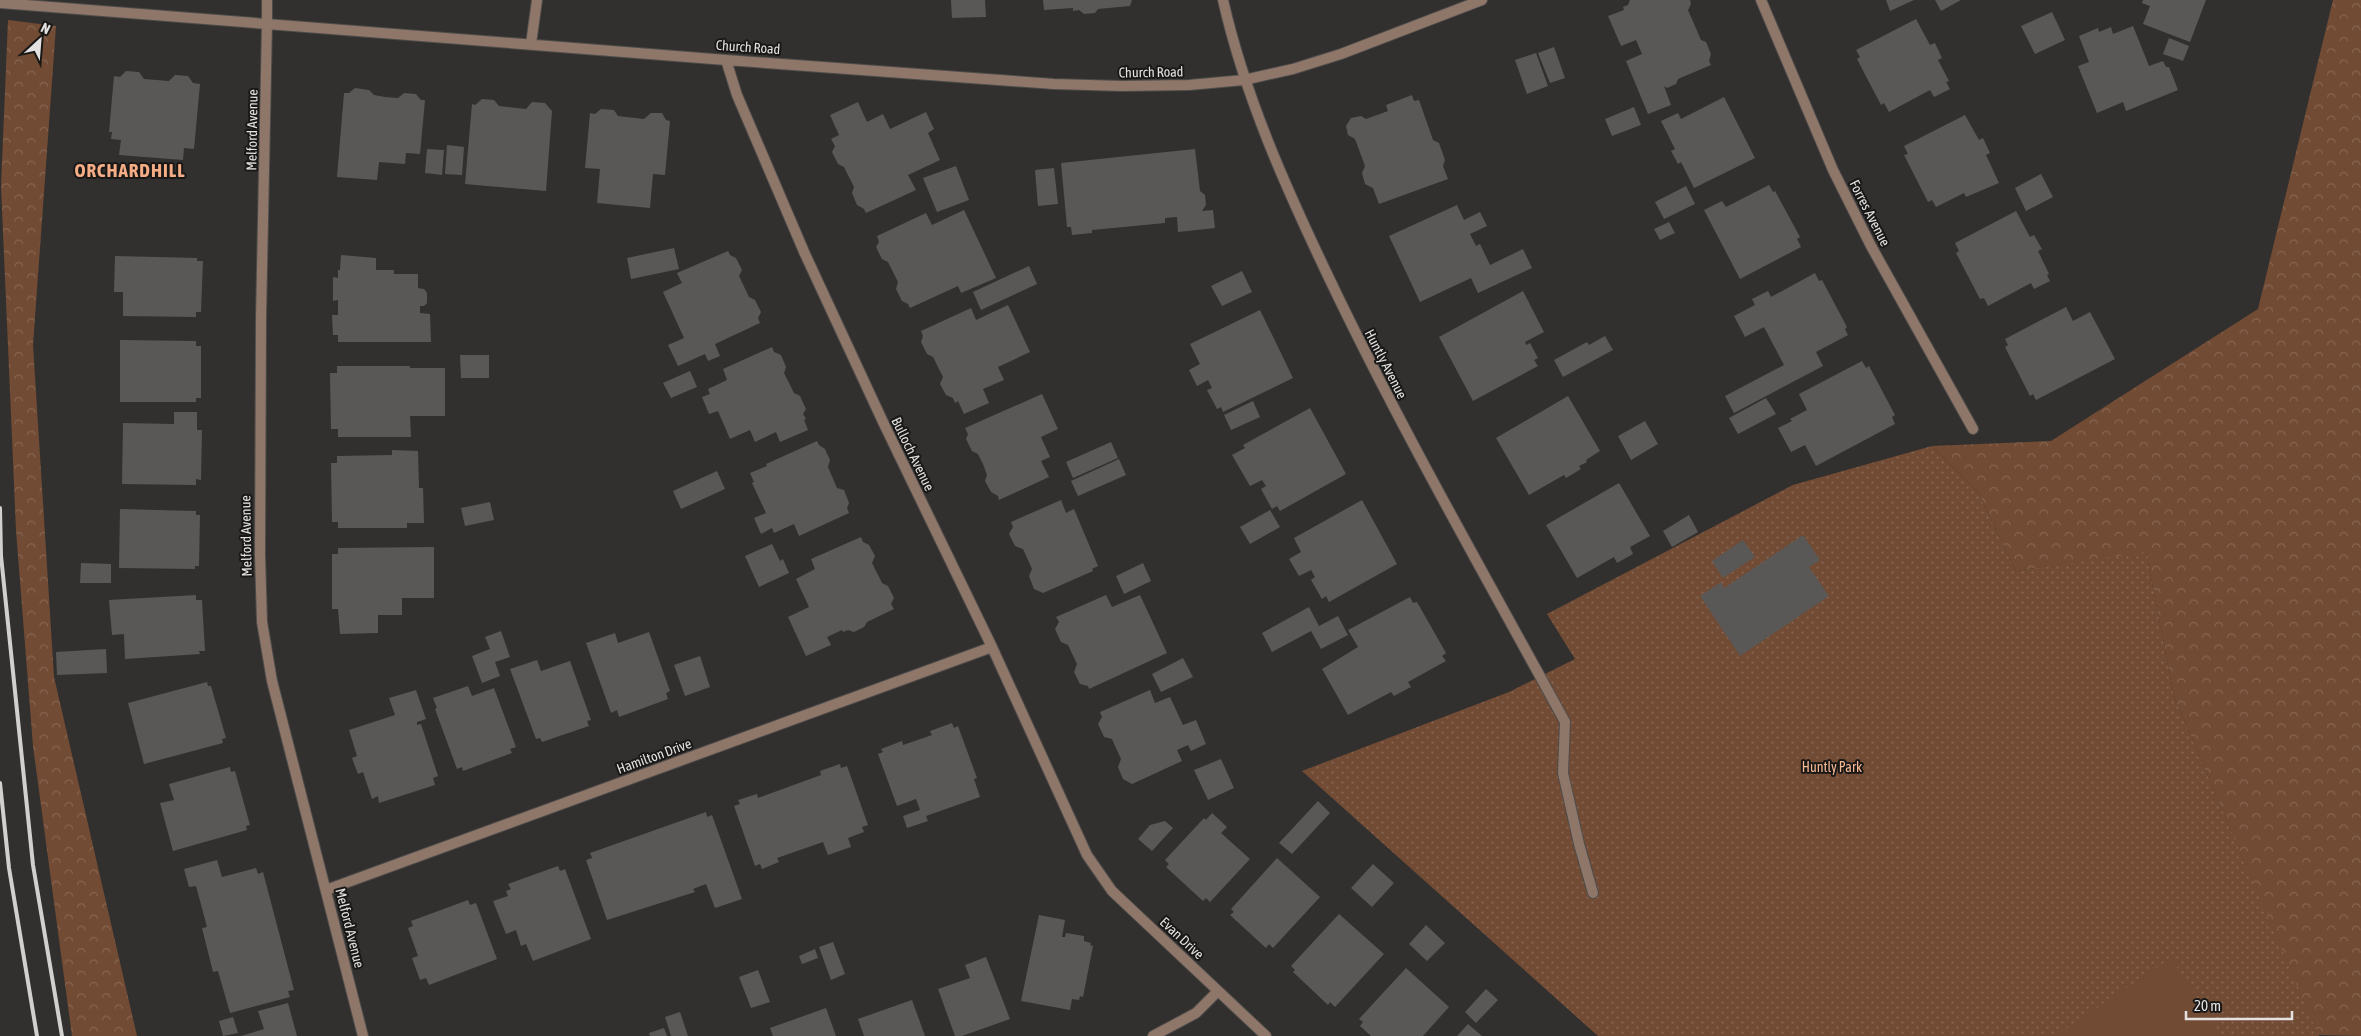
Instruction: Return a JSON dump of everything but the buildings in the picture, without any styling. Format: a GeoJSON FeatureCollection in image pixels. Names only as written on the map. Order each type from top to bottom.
{"type":"FeatureCollection","features":[{"type":"Feature","properties":{"kind":"street","name":"Melford Avenue"},"geometry":{"type":"LineString","coordinates":[[267,0],[259,476],[262,622],[272,681],[363,1036]]}},
{"type":"Feature","properties":{"kind":"street"},"geometry":{"type":"LineString","coordinates":[[531,44],[537,0]]}},
{"type":"Feature","properties":{"kind":"street","name":"Huntly Avenue"},"geometry":{"type":"LineString","coordinates":[[1223,0],[1244,80],[1304,226],[1361,345],[1565,722],[1563,774],[1579,844],[1593,893]]}},
{"type":"Feature","properties":{"kind":"street","name":"Church Road"},"geometry":{"type":"LineString","coordinates":[[0,3],[57,4],[726,60],[1054,84],[1122,86],[1189,85],[1244,80],[1341,54],[1482,0]]}},
{"type":"Feature","properties":{"kind":"street","name":"Forres Avenue"},"geometry":{"type":"LineString","coordinates":[[1761,0],[1838,178],[1871,246],[1973,429]]}},
{"type":"Feature","properties":{"kind":"street","name":"Bulloch Avenue"},"geometry":{"type":"LineString","coordinates":[[726,60],[737,95],[809,263],[883,422],[992,647],[1087,855]]}},
{"type":"Feature","properties":{"kind":"street","name":"Hamilton Drive"},"geometry":{"type":"LineString","coordinates":[[326,890],[992,647]]}},
{"type":"Feature","properties":{"kind":"street","name":"Evan Drive"},"geometry":{"type":"LineString","coordinates":[[1087,855],[1112,891],[1266,1036]]}},
{"type":"Feature","properties":{"kind":"street"},"geometry":{"type":"LineString","coordinates":[[1153,1036],[1196,1013],[1218,992]]}},
{"type":"Feature","properties":{"kind":"green space"},"geometry":{"type":"Polygon","coordinates":[[[2333,0],[2361,0],[2361,1036],[2318,1035],[2174,696],[2146,552],[2016,571],[1978,492],[1932,446],[2051,441],[2258,309],[2333,0]]]}},
{"type":"Feature","properties":{"kind":"green space"},"geometry":{"type":"Polygon","coordinates":[[[8,20],[56,26],[33,345],[54,677],[137,1036],[72,1036],[33,746],[16,530],[1,186],[8,20]]]}},
{"type":"Feature","properties":{"kind":"green space","name":"Huntly Park"},"geometry":{"type":"Polygon","coordinates":[[[1932,446],[1978,492],[2016,571],[2146,551],[2174,696],[2319,1036],[1598,1036],[1302,771],[1509,692],[1575,659],[1547,614],[1793,485],[1932,446]]]}},
{"type":"Feature","properties":{"kind":"green space"},"geometry":{"type":"Polygon","coordinates":[[[2171,958],[2222,1036],[2055,1036],[2171,958]]]}},
{"type":"Feature","properties":{"kind":"railway"},"geometry":{"type":"LineString","coordinates":[[0,508],[1,556],[33,865],[62,1036]]}},
{"type":"Feature","properties":{"kind":"railway"},"geometry":{"type":"LineString","coordinates":[[0,783],[9,868],[37,1036]]}},
{"type":"Feature","properties":{"kind":"district","name":"ORCHARDHILL"},"geometry":{"type":"Point","coordinates":[130,170]}}]}
